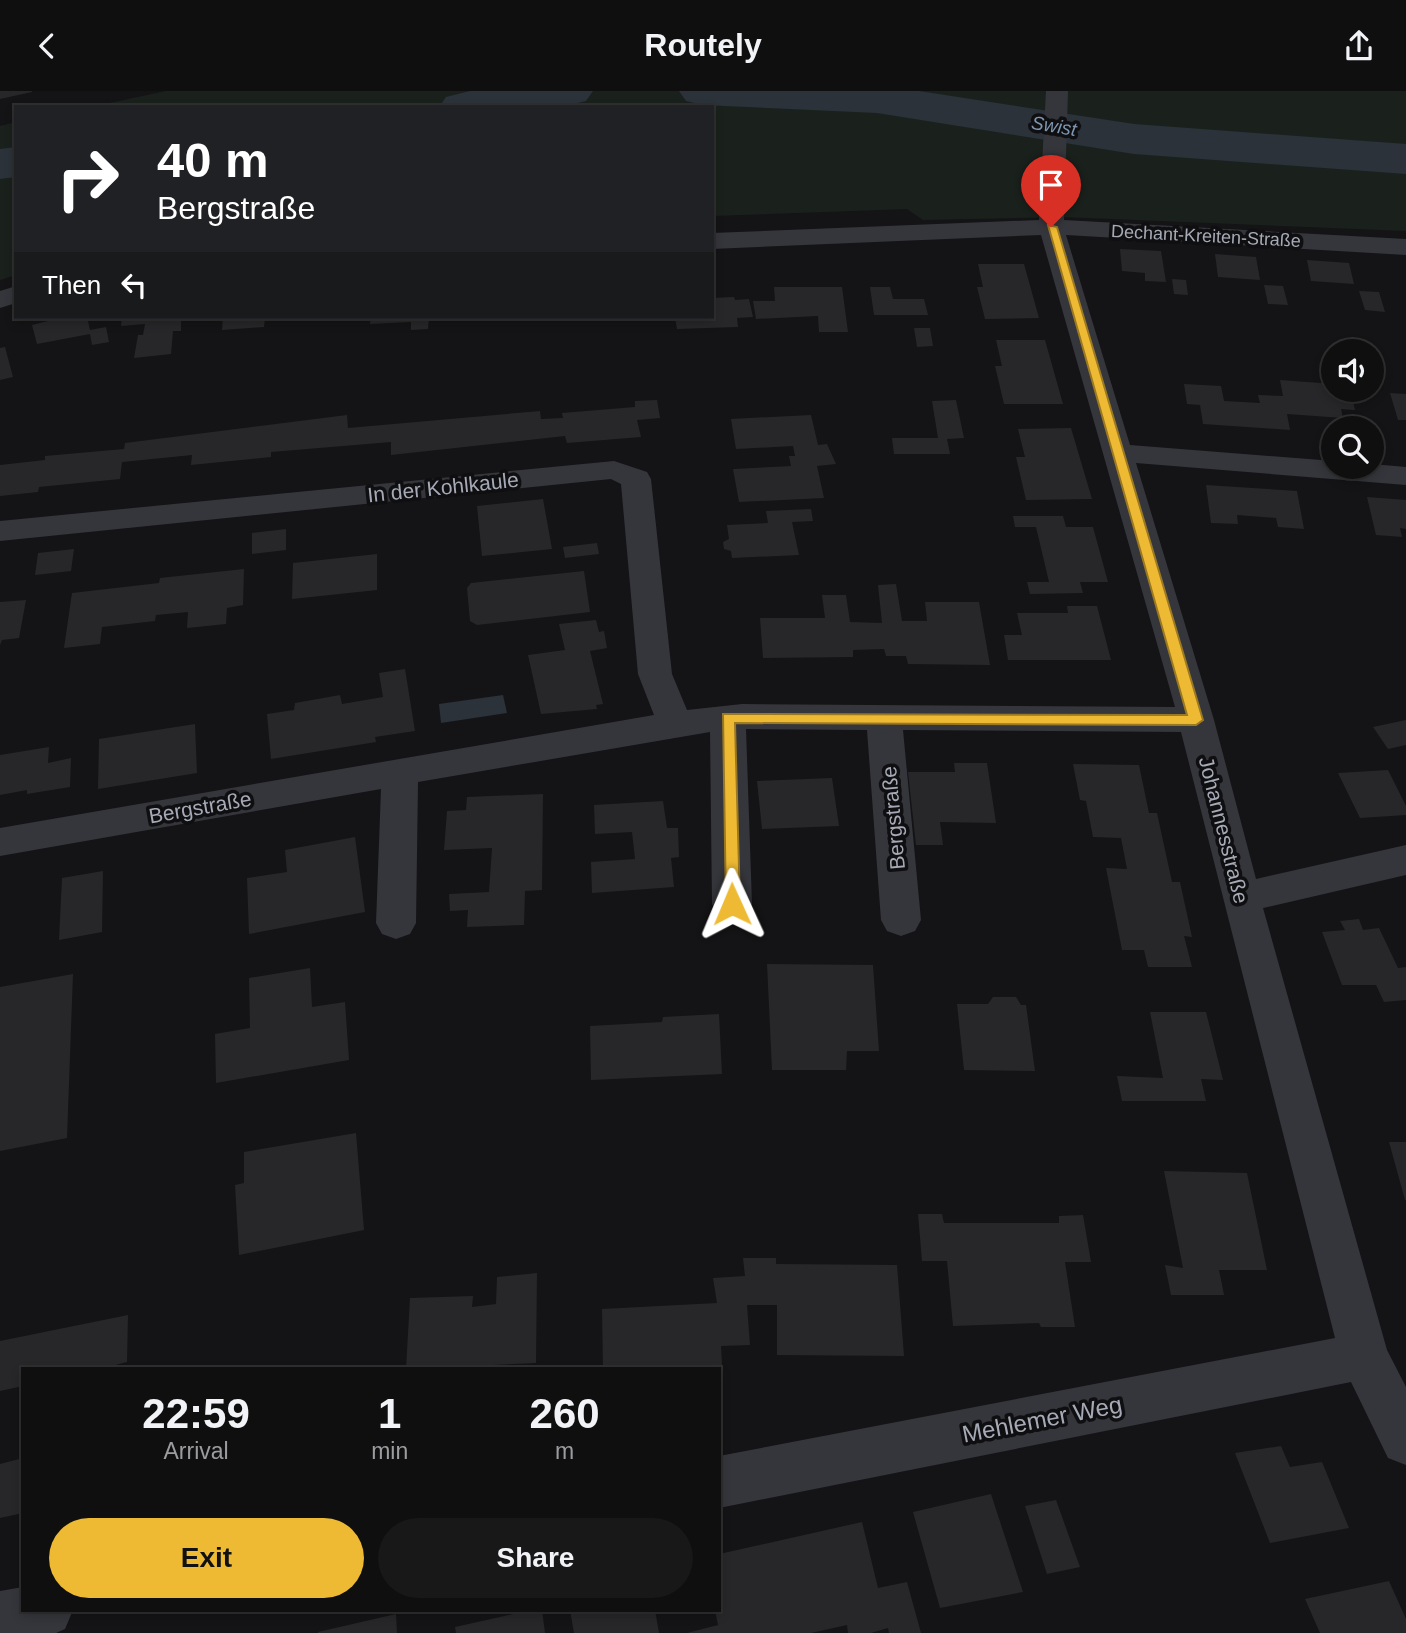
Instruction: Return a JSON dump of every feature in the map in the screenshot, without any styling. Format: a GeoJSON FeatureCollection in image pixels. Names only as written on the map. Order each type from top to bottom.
{"type":"FeatureCollection","features":[{"type":"Feature","properties":{"kind":"street","name":"Johannesstraße"},"geometry":{"type":"LineString","coordinates":[[1055,112],[1051,227],[1196,720],[1364,1356],[1406,1440]]}},
{"type":"Feature","properties":{"kind":"street","name":"Dechant-Kreiten-Straße"},"geometry":{"type":"LineString","coordinates":[[714,241],[1051,227],[1406,247]]}},
{"type":"Feature","properties":{"kind":"street"},"geometry":{"type":"LineString","coordinates":[[1117,453],[1406,476]]}},
{"type":"Feature","properties":{"kind":"street","name":"In der Kohlkaule"},"geometry":{"type":"LineString","coordinates":[[0,531],[614,470],[636,479],[655,674],[675,724]]}},
{"type":"Feature","properties":{"kind":"street","name":"Bergstraße"},"geometry":{"type":"LineString","coordinates":[[0,842],[675,724],[728,718],[884,716],[1196,720]]}},
{"type":"Feature","properties":{"kind":"street","name":"Bergstraße"},"geometry":{"type":"LineString","coordinates":[[884,716],[901,920]]}},
{"type":"Feature","properties":{"kind":"street"},"geometry":{"type":"LineString","coordinates":[[728,718],[732,904]]}},
{"type":"Feature","properties":{"kind":"street"},"geometry":{"type":"LineString","coordinates":[[396,923],[400,772]]}},
{"type":"Feature","properties":{"kind":"street"},"geometry":{"type":"LineString","coordinates":[[1241,898],[1406,860]]}},
{"type":"Feature","properties":{"kind":"street","name":"Mehlemer Weg"},"geometry":{"type":"LineString","coordinates":[[721,1482],[1364,1356]]}},
{"type":"Feature","properties":{"kind":"street"},"geometry":{"type":"LineString","coordinates":[[0,1618],[34,1612]]}},
{"type":"Feature","properties":{"kind":"shaded area"},"geometry":{"type":"Polygon","coordinates":[[[166,91],[1406,91],[1406,231],[1062,217],[923,220],[907,209],[714,216],[714,105],[100,105],[166,91]]]}},
{"type":"Feature","properties":{"kind":"shaded area"},"geometry":{"type":"Polygon","coordinates":[[[14,122],[14,276],[0,280],[0,126],[14,122]]]}},
{"type":"Feature","properties":{"kind":"shaded area"},"geometry":{"type":"Polygon","coordinates":[[[503,695],[507,713],[441,723],[439,704],[503,695]]]}},
{"type":"Feature","properties":{"kind":"building"},"geometry":{"type":"Polygon","coordinates":[[[0,91],[32,91],[32,92],[0,99],[0,91]]]}},
{"type":"Feature","properties":{"kind":"building"},"geometry":{"type":"Polygon","coordinates":[[[1120,249],[1161,251],[1166,282],[1145,281],[1145,273],[1122,271],[1120,249]]]}},
{"type":"Feature","properties":{"kind":"building"},"geometry":{"type":"Polygon","coordinates":[[[1215,254],[1256,257],[1260,280],[1218,277],[1215,254]]]}},
{"type":"Feature","properties":{"kind":"building"},"geometry":{"type":"Polygon","coordinates":[[[1307,260],[1349,263],[1354,284],[1311,281],[1307,260]]]}},
{"type":"Feature","properties":{"kind":"building"},"geometry":{"type":"Polygon","coordinates":[[[978,264],[1024,264],[1039,318],[985,319],[977,287],[983,287],[978,264]]]}},
{"type":"Feature","properties":{"kind":"building"},"geometry":{"type":"Polygon","coordinates":[[[1172,279],[1186,280],[1188,295],[1174,294],[1172,279]]]}},
{"type":"Feature","properties":{"kind":"building"},"geometry":{"type":"Polygon","coordinates":[[[1264,285],[1283,286],[1288,305],[1268,304],[1264,285]]]}},
{"type":"Feature","properties":{"kind":"building"},"geometry":{"type":"Polygon","coordinates":[[[774,287],[842,287],[848,332],[819,332],[818,316],[756,319],[753,301],[775,301],[774,287]]]}},
{"type":"Feature","properties":{"kind":"building"},"geometry":{"type":"Polygon","coordinates":[[[870,287],[890,287],[893,299],[924,299],[928,315],[874,315],[870,287]]]}},
{"type":"Feature","properties":{"kind":"building"},"geometry":{"type":"Polygon","coordinates":[[[1359,291],[1379,292],[1385,312],[1365,310],[1359,291]]]}},
{"type":"Feature","properties":{"kind":"building"},"geometry":{"type":"Polygon","coordinates":[[[714,298],[749,299],[753,317],[737,318],[738,327],[677,329],[675,319],[714,319],[714,298]]]}},
{"type":"Feature","properties":{"kind":"building"},"geometry":{"type":"Polygon","coordinates":[[[56,319],[87,319],[90,330],[106,327],[109,342],[92,345],[90,334],[37,344],[32,325],[56,319]]]}},
{"type":"Feature","properties":{"kind":"building"},"geometry":{"type":"Polygon","coordinates":[[[122,319],[181,320],[181,331],[173,331],[171,354],[134,358],[138,335],[143,335],[145,324],[121,326],[122,319]]]}},
{"type":"Feature","properties":{"kind":"building"},"geometry":{"type":"Polygon","coordinates":[[[223,319],[265,319],[264,327],[222,330],[223,319]]]}},
{"type":"Feature","properties":{"kind":"building"},"geometry":{"type":"Polygon","coordinates":[[[371,319],[429,319],[428,329],[411,330],[411,322],[370,324],[371,319]]]}},
{"type":"Feature","properties":{"kind":"building"},"geometry":{"type":"Polygon","coordinates":[[[914,328],[930,328],[933,346],[917,347],[914,328]]]}},
{"type":"Feature","properties":{"kind":"building"},"geometry":{"type":"Polygon","coordinates":[[[996,340],[1045,340],[1063,404],[1004,404],[995,366],[1002,366],[996,340]]]}},
{"type":"Feature","properties":{"kind":"building"},"geometry":{"type":"Polygon","coordinates":[[[5,347],[13,377],[0,380],[0,348],[5,347]]]}},
{"type":"Feature","properties":{"kind":"building"},"geometry":{"type":"Polygon","coordinates":[[[1280,380],[1321,383],[1321,402],[1353,402],[1355,410],[1341,409],[1343,416],[1287,414],[1290,430],[1203,424],[1200,405],[1187,404],[1184,384],[1221,386],[1224,401],[1260,403],[1258,395],[1283,396],[1280,380]]]}},
{"type":"Feature","properties":{"kind":"building"},"geometry":{"type":"Polygon","coordinates":[[[1390,393],[1406,394],[1406,420],[1398,420],[1390,393]]]}},
{"type":"Feature","properties":{"kind":"building"},"geometry":{"type":"Polygon","coordinates":[[[657,400],[660,418],[637,420],[641,437],[567,443],[565,436],[391,455],[391,442],[271,452],[271,457],[191,465],[192,455],[122,462],[120,479],[39,487],[38,492],[0,496],[0,465],[45,460],[45,456],[124,449],[125,443],[347,415],[348,428],[540,411],[541,419],[563,418],[562,413],[635,407],[635,401],[657,400]]]}},
{"type":"Feature","properties":{"kind":"building"},"geometry":{"type":"Polygon","coordinates":[[[956,400],[964,438],[947,439],[950,454],[894,454],[892,438],[938,438],[932,401],[956,400]]]}},
{"type":"Feature","properties":{"kind":"building"},"geometry":{"type":"Polygon","coordinates":[[[811,415],[818,445],[827,444],[836,464],[817,466],[824,498],[739,502],[733,469],[791,466],[789,456],[795,456],[793,446],[736,449],[731,419],[811,415]]]}},
{"type":"Feature","properties":{"kind":"building"},"geometry":{"type":"Polygon","coordinates":[[[1071,428],[1092,499],[1026,500],[1016,457],[1025,457],[1018,429],[1071,428]]]}},
{"type":"Feature","properties":{"kind":"building"},"geometry":{"type":"Polygon","coordinates":[[[1206,485],[1297,491],[1304,529],[1278,527],[1276,518],[1237,515],[1238,524],[1211,523],[1206,485]]]}},
{"type":"Feature","properties":{"kind":"building"},"geometry":{"type":"Polygon","coordinates":[[[1367,497],[1406,500],[1406,529],[1400,528],[1402,537],[1376,535],[1367,497]]]}},
{"type":"Feature","properties":{"kind":"building"},"geometry":{"type":"Polygon","coordinates":[[[543,499],[552,549],[482,556],[477,506],[543,499]]]}},
{"type":"Feature","properties":{"kind":"building"},"geometry":{"type":"Polygon","coordinates":[[[811,509],[813,521],[792,522],[799,555],[732,558],[731,551],[724,549],[723,542],[729,539],[727,525],[768,523],[766,511],[811,509]]]}},
{"type":"Feature","properties":{"kind":"building"},"geometry":{"type":"Polygon","coordinates":[[[1013,516],[1063,516],[1066,527],[1093,527],[1108,582],[1080,582],[1083,593],[1030,594],[1027,582],[1049,582],[1036,527],[1015,527],[1013,516]]]}},
{"type":"Feature","properties":{"kind":"building"},"geometry":{"type":"Polygon","coordinates":[[[286,529],[286,550],[252,554],[252,533],[286,529]]]}},
{"type":"Feature","properties":{"kind":"building"},"geometry":{"type":"Polygon","coordinates":[[[597,543],[599,554],[565,558],[563,547],[597,543]]]}},
{"type":"Feature","properties":{"kind":"building"},"geometry":{"type":"Polygon","coordinates":[[[74,549],[71,571],[35,575],[38,553],[74,549]]]}},
{"type":"Feature","properties":{"kind":"building"},"geometry":{"type":"Polygon","coordinates":[[[377,554],[377,590],[292,599],[293,563],[377,554]]]}},
{"type":"Feature","properties":{"kind":"building"},"geometry":{"type":"Polygon","coordinates":[[[244,569],[243,605],[227,608],[226,624],[187,628],[188,612],[156,615],[155,621],[102,627],[100,644],[64,648],[72,593],[159,583],[160,578],[244,569]]]}},
{"type":"Feature","properties":{"kind":"building"},"geometry":{"type":"Polygon","coordinates":[[[584,571],[590,612],[477,625],[470,621],[467,588],[471,583],[584,571]]]}},
{"type":"Feature","properties":{"kind":"building"},"geometry":{"type":"Polygon","coordinates":[[[896,584],[902,621],[927,621],[925,602],[979,602],[990,665],[908,664],[906,656],[886,656],[884,649],[853,650],[853,657],[763,658],[760,618],[825,618],[822,595],[846,595],[850,622],[882,623],[878,585],[896,584]]]}},
{"type":"Feature","properties":{"kind":"building"},"geometry":{"type":"Polygon","coordinates":[[[26,600],[19,638],[2,640],[0,645],[0,602],[26,600]]]}},
{"type":"Feature","properties":{"kind":"building"},"geometry":{"type":"Polygon","coordinates":[[[1067,606],[1097,606],[1111,660],[1008,660],[1004,635],[1022,635],[1017,613],[1068,613],[1067,606]]]}},
{"type":"Feature","properties":{"kind":"building"},"geometry":{"type":"Polygon","coordinates":[[[596,620],[599,632],[604,631],[607,648],[590,651],[603,704],[596,705],[597,709],[541,714],[528,655],[565,650],[559,624],[596,620]]]}},
{"type":"Feature","properties":{"kind":"building"},"geometry":{"type":"Polygon","coordinates":[[[405,669],[415,731],[375,737],[376,742],[271,759],[267,714],[294,710],[295,703],[340,695],[342,704],[383,697],[379,673],[405,669]]]}},
{"type":"Feature","properties":{"kind":"building"},"geometry":{"type":"Polygon","coordinates":[[[1406,720],[1406,745],[1388,749],[1373,727],[1406,720]]]}},
{"type":"Feature","properties":{"kind":"building"},"geometry":{"type":"Polygon","coordinates":[[[195,724],[197,773],[98,789],[99,739],[195,724]]]}},
{"type":"Feature","properties":{"kind":"building"},"geometry":{"type":"Polygon","coordinates":[[[49,747],[48,763],[71,758],[70,787],[0,795],[0,755],[49,747]]]}},
{"type":"Feature","properties":{"kind":"building"},"geometry":{"type":"Polygon","coordinates":[[[954,763],[987,763],[996,823],[940,822],[943,845],[916,845],[908,772],[955,772],[954,763]]]}},
{"type":"Feature","properties":{"kind":"building"},"geometry":{"type":"Polygon","coordinates":[[[1073,764],[1139,765],[1149,813],[1157,813],[1172,882],[1180,882],[1192,937],[1184,936],[1192,967],[1148,967],[1144,950],[1122,950],[1106,868],[1127,869],[1121,838],[1093,837],[1086,801],[1080,800],[1073,764]]]}},
{"type":"Feature","properties":{"kind":"building"},"geometry":{"type":"Polygon","coordinates":[[[1388,770],[1406,806],[1406,815],[1360,818],[1338,773],[1388,770]]]}},
{"type":"Feature","properties":{"kind":"building"},"geometry":{"type":"Polygon","coordinates":[[[832,778],[839,826],[762,829],[757,781],[832,778]]]}},
{"type":"Feature","properties":{"kind":"building"},"geometry":{"type":"Polygon","coordinates":[[[543,794],[542,890],[525,891],[524,925],[467,927],[468,910],[450,911],[449,894],[489,892],[492,848],[444,850],[447,811],[466,810],[467,797],[543,794]]]}},
{"type":"Feature","properties":{"kind":"building"},"geometry":{"type":"Polygon","coordinates":[[[663,801],[667,828],[678,828],[679,857],[671,858],[674,887],[592,893],[591,862],[635,859],[632,832],[595,834],[594,805],[663,801]]]}},
{"type":"Feature","properties":{"kind":"building"},"geometry":{"type":"Polygon","coordinates":[[[355,837],[365,912],[249,934],[247,878],[287,872],[285,850],[355,837]]]}},
{"type":"Feature","properties":{"kind":"building"},"geometry":{"type":"Polygon","coordinates":[[[103,871],[102,932],[59,940],[62,878],[103,871]]]}},
{"type":"Feature","properties":{"kind":"building"},"geometry":{"type":"Polygon","coordinates":[[[1359,919],[1363,930],[1379,928],[1398,968],[1406,967],[1406,1000],[1384,1002],[1376,985],[1342,985],[1322,932],[1345,930],[1340,921],[1359,919]]]}},
{"type":"Feature","properties":{"kind":"building"},"geometry":{"type":"Polygon","coordinates":[[[767,964],[873,965],[879,1051],[847,1051],[846,1070],[772,1070],[767,964]]]}},
{"type":"Feature","properties":{"kind":"building"},"geometry":{"type":"Polygon","coordinates":[[[310,968],[312,1007],[345,1002],[349,1060],[216,1083],[215,1034],[250,1028],[249,978],[310,968]]]}},
{"type":"Feature","properties":{"kind":"building"},"geometry":{"type":"Polygon","coordinates":[[[73,974],[67,1138],[0,1151],[0,987],[73,974]]]}},
{"type":"Feature","properties":{"kind":"building"},"geometry":{"type":"Polygon","coordinates":[[[993,997],[1016,997],[1021,1005],[1026,1005],[1035,1071],[964,1070],[957,1004],[988,1004],[993,997]]]}},
{"type":"Feature","properties":{"kind":"building"},"geometry":{"type":"Polygon","coordinates":[[[1150,1012],[1206,1012],[1223,1080],[1201,1079],[1206,1101],[1122,1101],[1117,1076],[1163,1078],[1150,1012]]]}},
{"type":"Feature","properties":{"kind":"building"},"geometry":{"type":"Polygon","coordinates":[[[719,1014],[722,1074],[591,1080],[590,1026],[662,1022],[663,1017],[719,1014]]]}},
{"type":"Feature","properties":{"kind":"building"},"geometry":{"type":"Polygon","coordinates":[[[356,1133],[364,1230],[239,1255],[235,1185],[244,1183],[244,1152],[356,1133]]]}},
{"type":"Feature","properties":{"kind":"building"},"geometry":{"type":"Polygon","coordinates":[[[1389,1142],[1406,1142],[1406,1200],[1405,1200],[1389,1142]]]}},
{"type":"Feature","properties":{"kind":"building"},"geometry":{"type":"Polygon","coordinates":[[[1164,1171],[1247,1173],[1267,1270],[1219,1270],[1224,1295],[1171,1295],[1165,1265],[1183,1268],[1164,1171]]]}},
{"type":"Feature","properties":{"kind":"building"},"geometry":{"type":"Polygon","coordinates":[[[918,1214],[942,1214],[944,1223],[1059,1223],[1059,1216],[1083,1215],[1091,1262],[1065,1262],[1075,1327],[1041,1327],[1039,1323],[953,1326],[947,1261],[922,1261],[918,1214]]]}},
{"type":"Feature","properties":{"kind":"building"},"geometry":{"type":"Polygon","coordinates":[[[743,1258],[776,1258],[776,1264],[897,1265],[904,1356],[777,1355],[777,1305],[747,1305],[750,1345],[721,1346],[723,1382],[721,1367],[603,1367],[602,1309],[717,1303],[713,1278],[745,1276],[743,1258]]]}},
{"type":"Feature","properties":{"kind":"building"},"geometry":{"type":"Polygon","coordinates":[[[537,1273],[536,1363],[406,1367],[410,1298],[473,1296],[472,1307],[496,1304],[497,1277],[537,1273]]]}},
{"type":"Feature","properties":{"kind":"building"},"geometry":{"type":"Polygon","coordinates":[[[128,1315],[127,1362],[108,1367],[21,1367],[21,1386],[0,1391],[0,1341],[128,1315]]]}},
{"type":"Feature","properties":{"kind":"building"},"geometry":{"type":"Polygon","coordinates":[[[1281,1446],[1290,1467],[1322,1462],[1349,1528],[1270,1543],[1235,1453],[1281,1446]]]}},
{"type":"Feature","properties":{"kind":"building"},"geometry":{"type":"Polygon","coordinates":[[[21,1459],[21,1513],[0,1518],[0,1464],[21,1459]]]}},
{"type":"Feature","properties":{"kind":"building"},"geometry":{"type":"Polygon","coordinates":[[[991,1494],[1023,1592],[940,1608],[913,1512],[991,1494]]]}},
{"type":"Feature","properties":{"kind":"building"},"geometry":{"type":"Polygon","coordinates":[[[1056,1500],[1080,1567],[1047,1574],[1025,1506],[1056,1500]]]}},
{"type":"Feature","properties":{"kind":"building"},"geometry":{"type":"Polygon","coordinates":[[[862,1522],[878,1588],[907,1582],[921,1633],[889,1633],[888,1628],[871,1633],[848,1633],[847,1625],[811,1633],[687,1633],[718,1625],[715,1612],[721,1612],[721,1554],[862,1522]]]}},
{"type":"Feature","properties":{"kind":"building"},"geometry":{"type":"Polygon","coordinates":[[[1389,1581],[1406,1619],[1406,1633],[1320,1633],[1305,1599],[1389,1581]]]}},
{"type":"Feature","properties":{"kind":"building"},"geometry":{"type":"Polygon","coordinates":[[[522,1612],[542,1612],[545,1633],[456,1633],[455,1627],[522,1612]]]}},
{"type":"Feature","properties":{"kind":"building"},"geometry":{"type":"Polygon","coordinates":[[[570,1612],[655,1612],[659,1633],[574,1633],[570,1612]]]}},
{"type":"Feature","properties":{"kind":"building"},"geometry":{"type":"Polygon","coordinates":[[[396,1614],[397,1633],[318,1633],[318,1632],[396,1614]]]}},
{"type":"Feature","properties":{"kind":"waterway","name":"Swist"},"geometry":{"type":"LineString","coordinates":[[472,105],[533,92],[569,91]]}},
{"type":"Feature","properties":{"kind":"waterway","name":"Swist"},"geometry":{"type":"LineString","coordinates":[[703,91],[877,99],[1134,139],[1406,159]]}},
{"type":"Feature","properties":{"kind":"waterway","name":"Swist"},"geometry":{"type":"LineString","coordinates":[[0,164],[14,162]]}},
{"type":"Feature","properties":{"kind":"route"},"geometry":{"type":"LineString","coordinates":[[732,904],[728,718],[884,716],[1196,720],[1051,227]]}}]}
